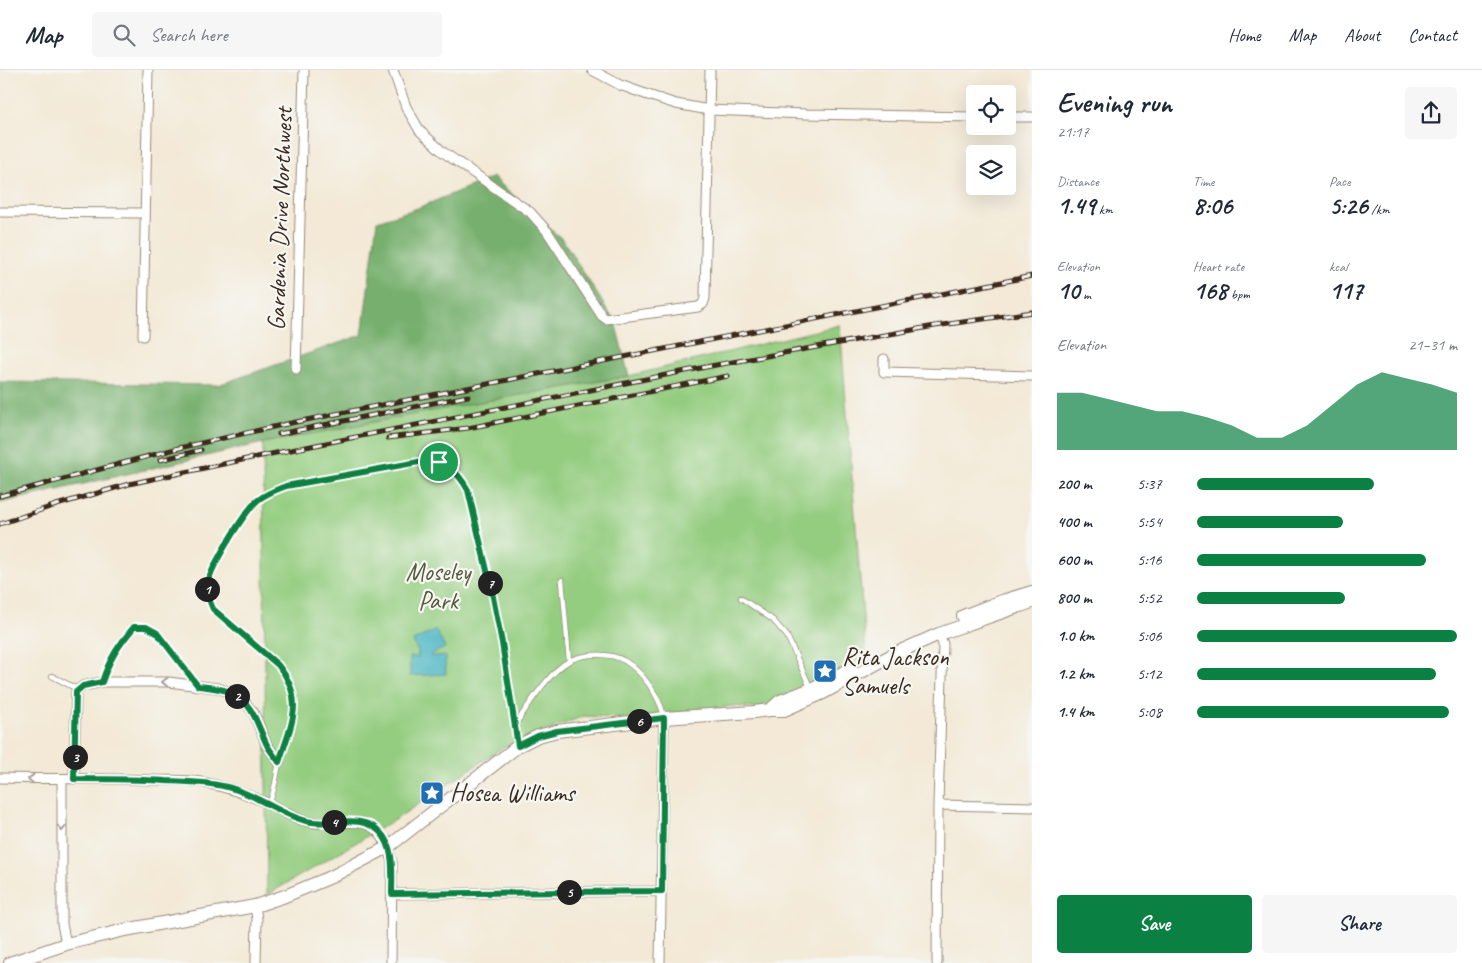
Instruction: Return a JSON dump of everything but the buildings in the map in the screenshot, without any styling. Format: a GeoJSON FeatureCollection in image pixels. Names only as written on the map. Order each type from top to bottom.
{"type":"FeatureCollection","features":[{"type":"Feature","properties":{"kind":"main road"},"geometry":{"type":"LineString","coordinates":[[770,710],[780,701],[811,689],[928,630],[999,602],[1032,592]]}},
{"type":"Feature","properties":{"kind":"main road"},"geometry":{"type":"LineString","coordinates":[[10,963],[66,944],[125,930],[254,906],[331,878],[388,846],[518,746],[538,736],[557,731],[664,718],[784,710],[814,697],[894,654],[939,634],[1032,602]]}},
{"type":"Feature","properties":{"kind":"street"},"geometry":{"type":"LineString","coordinates":[[143,336],[148,70]]}},
{"type":"Feature","properties":{"kind":"street","name":"Gardenia Drive Northwest"},"geometry":{"type":"LineString","coordinates":[[296,370],[304,70]]}},
{"type":"Feature","properties":{"kind":"street"},"geometry":{"type":"LineString","coordinates":[[393,70],[406,107],[420,131],[442,152],[530,212],[547,231],[602,316],[606,319],[698,306],[703,304],[706,298],[710,70]]}},
{"type":"Feature","properties":{"kind":"street"},"geometry":{"type":"LineString","coordinates":[[592,70],[648,96],[676,104],[709,110],[966,117]]}},
{"type":"Feature","properties":{"kind":"street"},"geometry":{"type":"LineString","coordinates":[[1016,117],[1032,118]]}},
{"type":"Feature","properties":{"kind":"street"},"geometry":{"type":"LineString","coordinates":[[0,212],[145,212]]}},
{"type":"Feature","properties":{"kind":"street"},"geometry":{"type":"LineString","coordinates":[[884,358],[884,372],[1032,376]]}},
{"type":"Feature","properties":{"kind":"street"},"geometry":{"type":"LineString","coordinates":[[937,963],[938,806],[943,644],[939,634]]}},
{"type":"Feature","properties":{"kind":"street"},"geometry":{"type":"LineString","coordinates":[[74,779],[76,692],[83,686],[102,682],[168,682],[217,688],[233,693],[253,712],[267,745],[279,762]]}},
{"type":"Feature","properties":{"kind":"street"},"geometry":{"type":"LineString","coordinates":[[660,963],[664,718]]}},
{"type":"Feature","properties":{"kind":"street"},"geometry":{"type":"LineString","coordinates":[[0,778],[134,779],[204,782],[238,790],[291,816],[307,821],[323,823],[357,821],[366,823],[380,832],[388,846],[392,862],[391,963]]}},
{"type":"Feature","properties":{"kind":"street"},"geometry":{"type":"LineString","coordinates":[[62,779],[62,924],[66,944]]}},
{"type":"Feature","properties":{"kind":"street"},"geometry":{"type":"LineString","coordinates":[[938,806],[1032,807]]}},
{"type":"Feature","properties":{"kind":"street"},"geometry":{"type":"LineString","coordinates":[[392,894],[662,891]]}},
{"type":"Feature","properties":{"kind":"street"},"geometry":{"type":"LineString","coordinates":[[254,906],[257,920],[256,963]]}},
{"type":"Feature","properties":{"kind":"lane"},"geometry":{"type":"LineString","coordinates":[[269,804],[273,796],[279,762],[294,714],[295,700],[291,685],[286,674],[278,665],[213,609],[207,592],[207,583],[231,536],[248,511],[270,492],[286,486],[424,461],[439,462],[451,468],[461,478],[468,490],[492,592],[518,746]]}},
{"type":"Feature","properties":{"kind":"lane"},"geometry":{"type":"LineString","coordinates":[[562,580],[569,661]]}},
{"type":"Feature","properties":{"kind":"lane"},"geometry":{"type":"LineString","coordinates":[[740,598],[773,620],[784,631],[811,689]]}},
{"type":"Feature","properties":{"kind":"lane"},"geometry":{"type":"LineString","coordinates":[[102,682],[118,646],[134,627],[146,627],[157,633],[198,686]]}},
{"type":"Feature","properties":{"kind":"lane"},"geometry":{"type":"LineString","coordinates":[[515,725],[536,695],[556,672],[569,661],[583,656],[598,655],[615,657],[626,662],[638,672],[658,701],[664,718]]}},
{"type":"Feature","properties":{"kind":"lane"},"geometry":{"type":"LineString","coordinates":[[52,676],[78,690]]}},
{"type":"Feature","properties":{"kind":"green space"},"geometry":{"type":"Polygon","coordinates":[[[493,177],[563,240],[615,322],[629,376],[263,443],[0,503],[0,382],[218,385],[362,335],[377,221],[418,208],[493,177]]]}},
{"type":"Feature","properties":{"kind":"green space","name":"Moseley Park"},"geometry":{"type":"Polygon","coordinates":[[[840,325],[866,655],[790,712],[733,706],[631,719],[584,716],[502,748],[396,819],[267,895],[263,443],[629,376],[840,325]]]}},
{"type":"Feature","properties":{"kind":"water"},"geometry":{"type":"Polygon","coordinates":[[[436,630],[445,648],[431,654],[431,656],[445,656],[446,674],[410,676],[410,657],[418,657],[413,641],[436,630]]]}},
{"type":"Feature","properties":{"kind":"railway"},"geometry":{"type":"LineString","coordinates":[[0,496],[179,448],[291,423],[1032,276]]}},
{"type":"Feature","properties":{"kind":"railway"},"geometry":{"type":"LineString","coordinates":[[0,524],[129,484],[261,456],[716,365],[935,326],[1032,312]]}},
{"type":"Feature","properties":{"kind":"railway"},"geometry":{"type":"LineString","coordinates":[[388,438],[468,428],[728,376]]}},
{"type":"Feature","properties":{"kind":"railway"},"geometry":{"type":"LineString","coordinates":[[279,434],[468,396]]}},
{"type":"Feature","properties":{"kind":"railway"},"geometry":{"type":"LineString","coordinates":[[160,460],[201,450]]}},
{"type":"Feature","properties":{"kind":"place","name":"Rita Jackson Samuels"},"geometry":{"type":"Point","coordinates":[825,671]}},
{"type":"Feature","properties":{"kind":"place","name":"Hosea Williams"},"geometry":{"type":"Point","coordinates":[432,793]}},
{"type":"Feature","properties":{"kind":"route"},"geometry":{"type":"LineString","coordinates":[[424,461],[439,462],[451,468],[461,478],[468,490],[502,643],[518,746],[538,736],[557,731],[664,718],[662,891],[392,894],[392,862],[388,846],[380,832],[366,823],[357,821],[323,823],[307,821],[291,816],[238,790],[204,782],[74,779],[76,692],[83,686],[102,682],[118,646],[134,627],[146,627],[157,633],[198,686],[217,688],[233,693],[244,702],[253,712],[267,745],[279,762],[294,714],[295,700],[291,685],[286,674],[278,665],[213,609],[207,592],[210,574],[231,536],[248,511],[270,492],[286,486],[424,461]]}}]}
